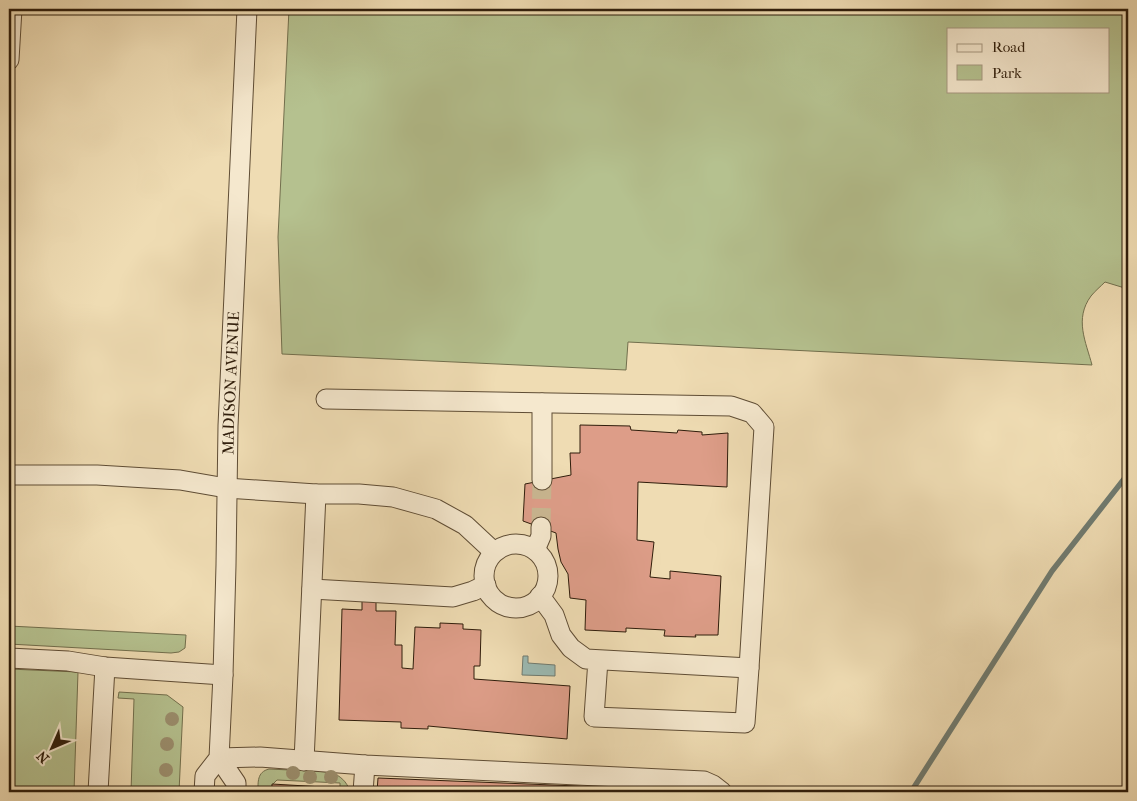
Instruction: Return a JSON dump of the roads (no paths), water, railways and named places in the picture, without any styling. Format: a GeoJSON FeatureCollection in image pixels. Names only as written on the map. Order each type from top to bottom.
{"type":"FeatureCollection","features":[{"type":"Feature","properties":{"kind":"street"},"geometry":{"type":"LineString","coordinates":[[9,60],[12,9]]}},
{"type":"Feature","properties":{"kind":"street","name":"MADISON AVENUE"},"geometry":{"type":"LineString","coordinates":[[219,758],[223,675],[228,416],[247,9]]}},
{"type":"Feature","properties":{"kind":"street"},"geometry":{"type":"LineString","coordinates":[[326,399],[732,406],[752,413],[764,427],[745,723],[594,718],[598,660]]}},
{"type":"Feature","properties":{"kind":"street"},"geometry":{"type":"LineString","coordinates":[[542,403],[542,480]]}},
{"type":"Feature","properties":{"kind":"street"},"geometry":{"type":"LineString","coordinates":[[9,475],[97,475],[180,480],[226,488],[393,497],[436,509],[466,525],[494,552]]}},
{"type":"Feature","properties":{"kind":"street"},"geometry":{"type":"LineString","coordinates":[[304,761],[316,494]]}},
{"type":"Feature","properties":{"kind":"street"},"geometry":{"type":"LineString","coordinates":[[535,550],[541,536],[541,527]]}},
{"type":"Feature","properties":{"kind":"street"},"geometry":{"type":"LineString","coordinates":[[516,544],[535,550],[543,560],[548,575],[547,583],[540,596],[529,604],[515,607],[501,604],[495,600],[486,585],[484,574],[489,559],[494,552],[508,545],[516,544]]}},
{"type":"Feature","properties":{"kind":"street"},"geometry":{"type":"LineString","coordinates":[[312,589],[453,597],[486,585]]}},
{"type":"Feature","properties":{"kind":"street"},"geometry":{"type":"LineString","coordinates":[[540,596],[554,615],[562,634],[571,648],[586,659],[749,668]]}},
{"type":"Feature","properties":{"kind":"street"},"geometry":{"type":"LineString","coordinates":[[9,658],[68,660],[105,667],[223,675]]}},
{"type":"Feature","properties":{"kind":"street"},"geometry":{"type":"LineString","coordinates":[[98,792],[105,667]]}},
{"type":"Feature","properties":{"kind":"street"},"geometry":{"type":"LineString","coordinates":[[219,758],[260,757],[365,765],[704,781],[722,792]]}},
{"type":"Feature","properties":{"kind":"street"},"geometry":{"type":"LineString","coordinates":[[204,792],[205,776],[219,758]]}},
{"type":"Feature","properties":{"kind":"street"},"geometry":{"type":"LineString","coordinates":[[219,758],[236,783],[236,792]]}},
{"type":"Feature","properties":{"kind":"street"},"geometry":{"type":"LineString","coordinates":[[363,792],[365,765]]}},
{"type":"Feature","properties":{"kind":"water"},"geometry":{"type":"Polygon","coordinates":[[[523,656],[528,656],[528,663],[555,665],[555,676],[522,675],[523,656]]]}},
{"type":"Feature","properties":{"kind":"waterway"},"geometry":{"type":"LineString","coordinates":[[911,792],[1052,571],[1128,474]]}},
{"type":"Feature","properties":{"kind":"tunnel"},"geometry":{"type":"LineString","coordinates":[[541,527],[542,480]]}}]}
